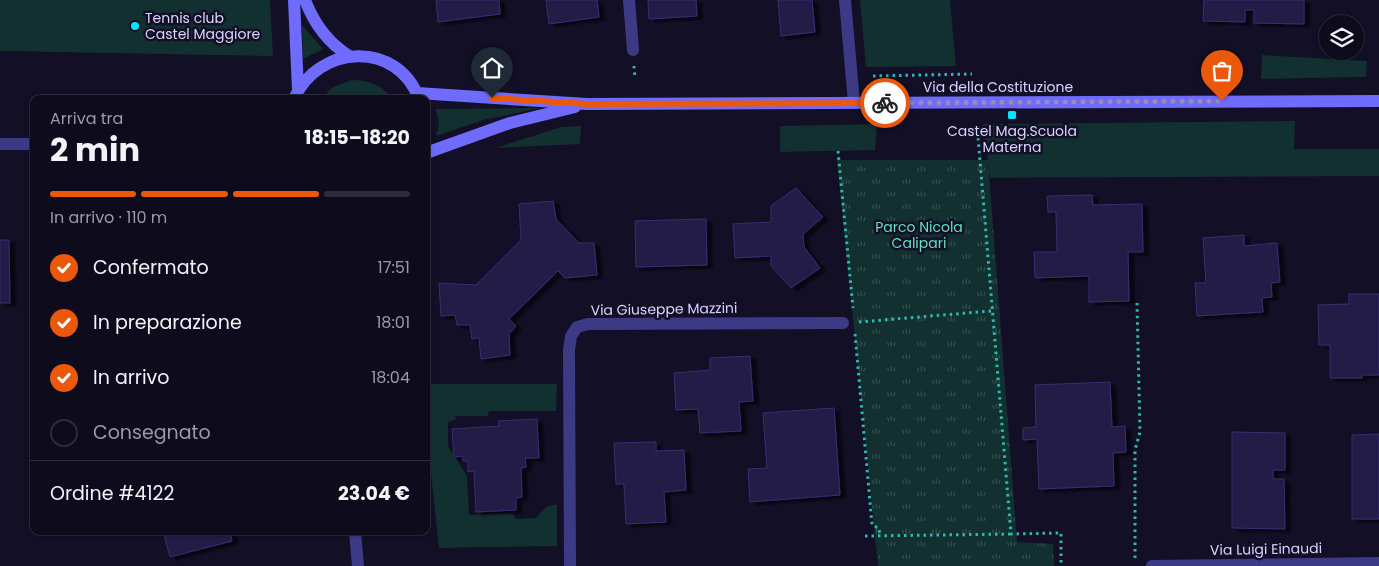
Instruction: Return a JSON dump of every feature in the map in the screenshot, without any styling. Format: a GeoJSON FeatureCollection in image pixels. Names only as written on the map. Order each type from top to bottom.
{"type":"FeatureCollection","features":[{"type":"Feature","properties":{"kind":"street"},"geometry":{"type":"LineString","coordinates":[[294,0],[296,95]]}},
{"type":"Feature","properties":{"kind":"street"},"geometry":{"type":"LineString","coordinates":[[305,0],[312,20],[334,46],[349,56]]}},
{"type":"Feature","properties":{"kind":"street"},"geometry":{"type":"LineString","coordinates":[[629,0],[633,50]]}},
{"type":"Feature","properties":{"kind":"street"},"geometry":{"type":"LineString","coordinates":[[845,0],[854,103]]}},
{"type":"Feature","properties":{"kind":"street"},"geometry":{"type":"LineString","coordinates":[[296,95],[307,77],[319,67],[349,56],[366,56],[388,64],[408,79],[417,95]]}},
{"type":"Feature","properties":{"kind":"street","name":"Via della Costituzione"},"geometry":{"type":"LineString","coordinates":[[430,97],[587,104],[1379,100]]}},
{"type":"Feature","properties":{"kind":"street","name":"Via della Costituzione"},"geometry":{"type":"LineString","coordinates":[[430,152],[510,123],[587,104]]}},
{"type":"Feature","properties":{"kind":"street"},"geometry":{"type":"LineString","coordinates":[[0,144],[30,144]]}},
{"type":"Feature","properties":{"kind":"street","name":"Via Giuseppe Mazzini"},"geometry":{"type":"LineString","coordinates":[[570,566],[569,350],[571,336],[577,327],[588,324],[849,323]]}},
{"type":"Feature","properties":{"kind":"street"},"geometry":{"type":"LineString","coordinates":[[355,535],[358,566]]}},
{"type":"Feature","properties":{"kind":"street","name":"Via Luigi Einaudi"},"geometry":{"type":"LineString","coordinates":[[1152,566],[1379,563]]}},
{"type":"Feature","properties":{"kind":"path"},"geometry":{"type":"LineString","coordinates":[[873,76],[972,74]]}},
{"type":"Feature","properties":{"kind":"path"},"geometry":{"type":"LineString","coordinates":[[977,125],[1011,534]]}},
{"type":"Feature","properties":{"kind":"path"},"geometry":{"type":"LineString","coordinates":[[838,151],[849,323],[872,525],[879,528],[880,536]]}},
{"type":"Feature","properties":{"kind":"path"},"geometry":{"type":"LineString","coordinates":[[1135,566],[1135,450],[1140,432],[1137,303]]}},
{"type":"Feature","properties":{"kind":"path"},"geometry":{"type":"LineString","coordinates":[[849,323],[991,311]]}},
{"type":"Feature","properties":{"kind":"path"},"geometry":{"type":"LineString","coordinates":[[865,536],[1061,533],[1061,566]]}},
{"type":"Feature","properties":{"kind":"green space","name":"Tennis club Castel Maggiore"},"geometry":{"type":"Polygon","coordinates":[[[0,0],[270,0],[273,56],[0,51],[0,0]]]}},
{"type":"Feature","properties":{"kind":"green space"},"geometry":{"type":"Polygon","coordinates":[[[860,0],[950,0],[956,66],[866,67],[860,0]]]}},
{"type":"Feature","properties":{"kind":"green space"},"geometry":{"type":"Polygon","coordinates":[[[302,25],[323,49],[303,59],[302,25]]]}},
{"type":"Feature","properties":{"kind":"green space"},"geometry":{"type":"Polygon","coordinates":[[[1262,55],[1319,58],[1319,60],[1367,61],[1366,77],[1261,79],[1262,55]]]}},
{"type":"Feature","properties":{"kind":"green space"},"geometry":{"type":"Polygon","coordinates":[[[352,80],[364,81],[375,84],[389,95],[325,95],[333,87],[352,80]]]}},
{"type":"Feature","properties":{"kind":"green space"},"geometry":{"type":"Polygon","coordinates":[[[541,108],[483,120],[436,136],[439,124],[436,109],[541,108]]]}},
{"type":"Feature","properties":{"kind":"green space"},"geometry":{"type":"Polygon","coordinates":[[[1295,121],[1294,149],[1379,149],[1379,176],[990,178],[983,124],[1295,121]]]}},
{"type":"Feature","properties":{"kind":"green space"},"geometry":{"type":"Polygon","coordinates":[[[877,124],[875,150],[780,152],[780,126],[877,124]]]}},
{"type":"Feature","properties":{"kind":"green space"},"geometry":{"type":"Polygon","coordinates":[[[581,126],[580,144],[496,148],[561,127],[581,126]]]}},
{"type":"Feature","properties":{"kind":"green space","name":"Parco Nicola Calipari"},"geometry":{"type":"Polygon","coordinates":[[[837,160],[988,160],[1017,542],[1053,544],[1054,566],[878,566],[837,160]]]}},
{"type":"Feature","properties":{"kind":"green space"},"geometry":{"type":"Polygon","coordinates":[[[430,384],[557,384],[556,411],[489,411],[488,416],[455,416],[456,419],[448,422],[448,446],[467,476],[469,515],[512,513],[516,519],[536,518],[546,507],[557,504],[557,546],[439,548],[430,464],[430,384]]]}},
{"type":"Feature","properties":{"kind":"building"},"geometry":{"type":"Polygon","coordinates":[[[436,0],[499,0],[500,14],[438,22],[436,0]]]}},
{"type":"Feature","properties":{"kind":"building"},"geometry":{"type":"Polygon","coordinates":[[[546,0],[597,0],[599,17],[549,24],[546,0]]]}},
{"type":"Feature","properties":{"kind":"building"},"geometry":{"type":"Polygon","coordinates":[[[648,0],[696,0],[697,16],[649,19],[648,0]]]}},
{"type":"Feature","properties":{"kind":"building"},"geometry":{"type":"Polygon","coordinates":[[[778,0],[812,0],[815,32],[781,36],[778,0]]]}},
{"type":"Feature","properties":{"kind":"building"},"geometry":{"type":"Polygon","coordinates":[[[1204,0],[1304,0],[1304,24],[1254,23],[1254,10],[1245,10],[1245,22],[1203,21],[1204,0]]]}},
{"type":"Feature","properties":{"kind":"building"},"geometry":{"type":"Polygon","coordinates":[[[796,188],[823,217],[803,234],[804,247],[820,268],[791,288],[771,266],[771,256],[735,258],[733,224],[771,222],[771,206],[796,188]]]}},
{"type":"Feature","properties":{"kind":"building"},"geometry":{"type":"Polygon","coordinates":[[[1092,195],[1093,205],[1142,204],[1143,252],[1128,252],[1129,301],[1089,302],[1089,276],[1035,278],[1034,252],[1057,252],[1056,212],[1048,212],[1047,196],[1092,195]]]}},
{"type":"Feature","properties":{"kind":"building"},"geometry":{"type":"Polygon","coordinates":[[[553,201],[556,219],[579,243],[594,243],[597,275],[565,278],[558,271],[509,319],[516,326],[509,334],[510,355],[481,359],[479,338],[472,339],[470,325],[457,325],[455,315],[441,316],[439,283],[476,285],[521,240],[519,204],[553,201]]]}},
{"type":"Feature","properties":{"kind":"building"},"geometry":{"type":"Polygon","coordinates":[[[706,219],[707,265],[636,267],[635,221],[706,219]]]}},
{"type":"Feature","properties":{"kind":"building"},"geometry":{"type":"Polygon","coordinates":[[[1244,235],[1244,246],[1277,243],[1280,282],[1271,283],[1272,297],[1262,298],[1263,312],[1197,316],[1195,283],[1206,283],[1203,238],[1244,235]]]}},
{"type":"Feature","properties":{"kind":"building"},"geometry":{"type":"Polygon","coordinates":[[[0,240],[9,240],[10,303],[0,303],[0,240]]]}},
{"type":"Feature","properties":{"kind":"building"},"geometry":{"type":"Polygon","coordinates":[[[1349,294],[1379,294],[1379,375],[1362,375],[1362,378],[1330,378],[1330,345],[1319,345],[1318,305],[1349,304],[1349,294]]]}},
{"type":"Feature","properties":{"kind":"building"},"geometry":{"type":"Polygon","coordinates":[[[750,356],[753,401],[739,402],[741,431],[700,433],[698,409],[676,410],[674,373],[710,370],[710,358],[750,356]]]}},
{"type":"Feature","properties":{"kind":"building"},"geometry":{"type":"Polygon","coordinates":[[[1110,382],[1112,427],[1125,426],[1126,452],[1113,453],[1114,486],[1039,489],[1037,439],[1023,440],[1023,428],[1036,427],[1035,385],[1110,382]]]}},
{"type":"Feature","properties":{"kind":"building"},"geometry":{"type":"Polygon","coordinates":[[[834,408],[840,495],[750,502],[748,469],[767,468],[763,413],[834,408]]]}},
{"type":"Feature","properties":{"kind":"building"},"geometry":{"type":"Polygon","coordinates":[[[537,419],[539,458],[525,458],[526,467],[521,468],[522,497],[516,498],[516,510],[476,512],[474,471],[468,472],[468,461],[463,461],[462,456],[454,457],[452,429],[499,426],[498,421],[537,419]]]}},
{"type":"Feature","properties":{"kind":"building"},"geometry":{"type":"Polygon","coordinates":[[[1232,432],[1285,433],[1285,470],[1273,470],[1273,479],[1284,479],[1285,529],[1232,528],[1232,432]]]}},
{"type":"Feature","properties":{"kind":"building"},"geometry":{"type":"Polygon","coordinates":[[[1379,434],[1379,519],[1352,519],[1352,435],[1379,434]]]}},
{"type":"Feature","properties":{"kind":"building"},"geometry":{"type":"Polygon","coordinates":[[[656,442],[656,451],[684,450],[686,490],[664,492],[666,522],[626,524],[624,484],[616,484],[614,443],[656,442]]]}},
{"type":"Feature","properties":{"kind":"building"},"geometry":{"type":"Polygon","coordinates":[[[164,535],[231,535],[232,541],[170,557],[164,535]]]}},
{"type":"Feature","properties":{"kind":"way so far"},"geometry":{"type":"LineString","coordinates":[[885,103],[1222,101]]}},
{"type":"Feature","properties":{"kind":"place","name":"Tennis club Castel Maggiore"},"geometry":{"type":"Point","coordinates":[135,26]}},
{"type":"Feature","properties":{"kind":"place","name":"Castel Mag.Scuola Materna"},"geometry":{"type":"Point","coordinates":[1012,115]}},
{"type":"Feature","properties":{"kind":"route"},"geometry":{"type":"LineString","coordinates":[[492,98],[587,104],[885,103]]}}]}
